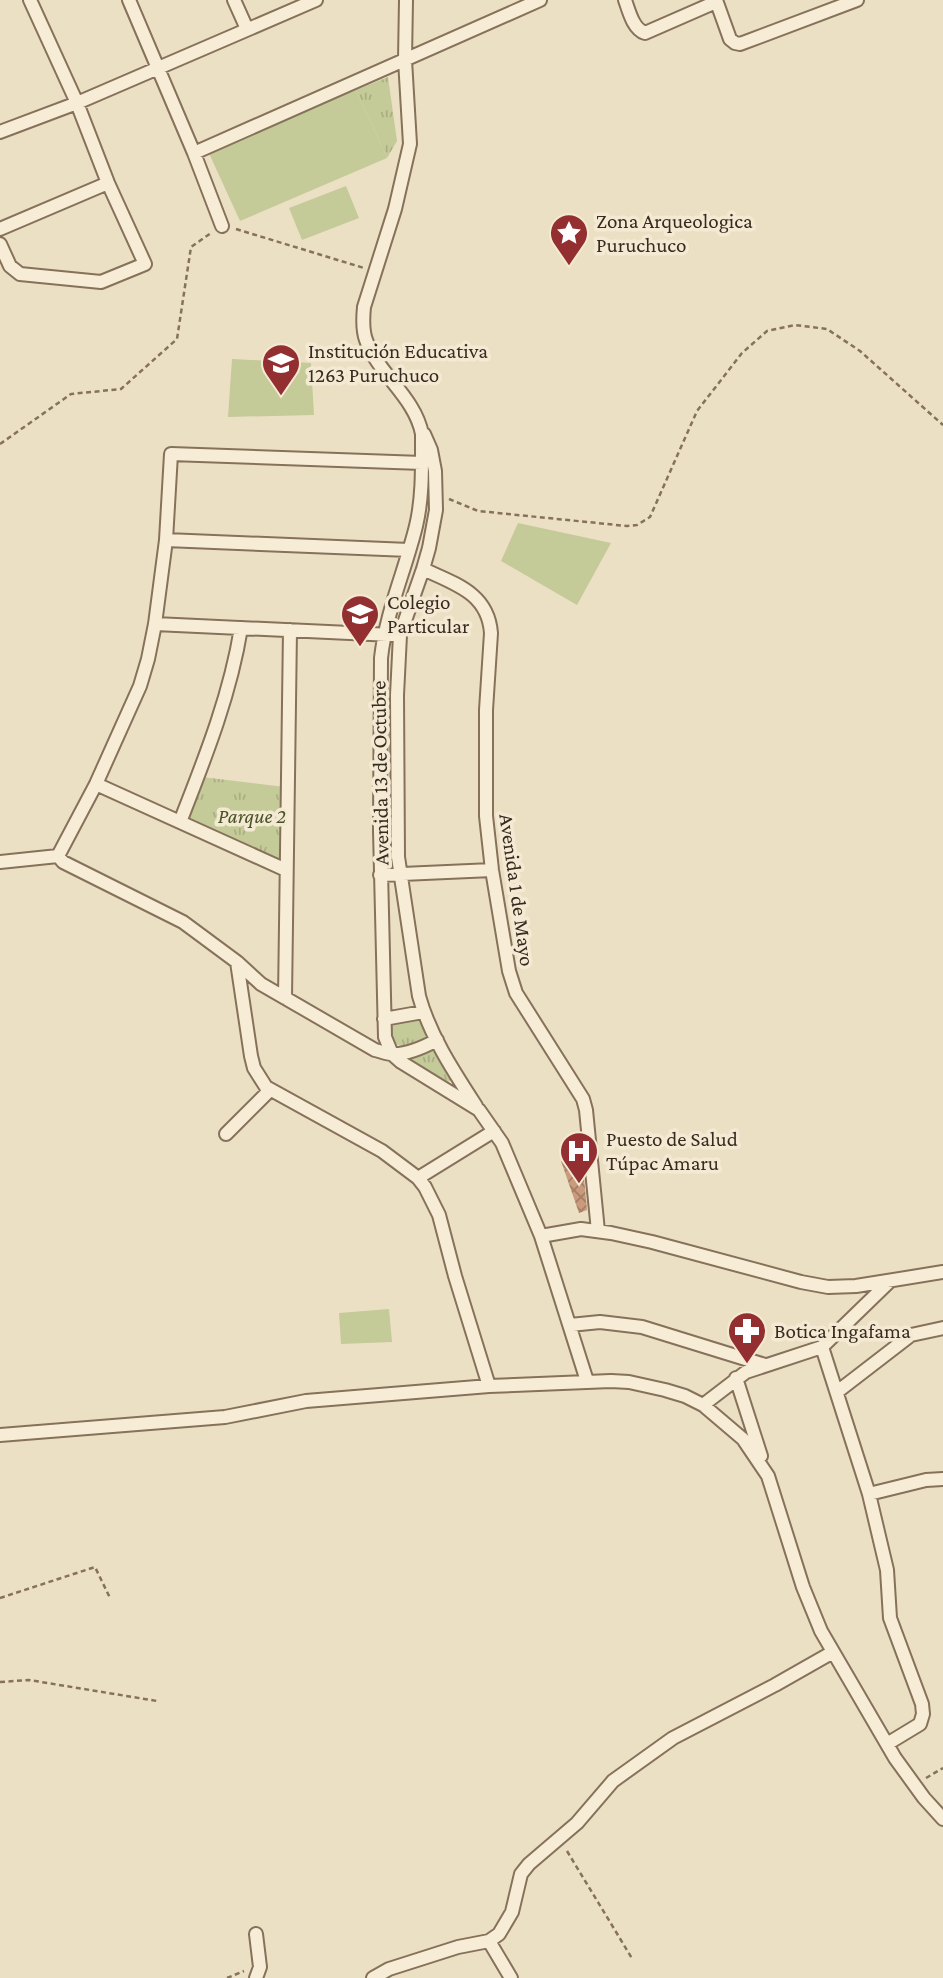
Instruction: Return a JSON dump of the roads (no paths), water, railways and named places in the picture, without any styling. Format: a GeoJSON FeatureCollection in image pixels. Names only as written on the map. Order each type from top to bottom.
{"type":"FeatureCollection","features":[{"type":"Feature","properties":{"kind":"street"},"geometry":{"type":"LineString","coordinates":[[0,244],[10,266],[20,274],[101,282],[144,266],[145,262],[108,183],[77,103],[30,0]]}},
{"type":"Feature","properties":{"kind":"street"},"geometry":{"type":"LineString","coordinates":[[129,0],[222,226]]}},
{"type":"Feature","properties":{"kind":"street"},"geometry":{"type":"LineString","coordinates":[[234,0],[247,29]]}},
{"type":"Feature","properties":{"kind":"street"},"geometry":{"type":"LineString","coordinates":[[0,132],[77,103],[316,0]]}},
{"type":"Feature","properties":{"kind":"street","name":"Avenida 13 de Octubre"},"geometry":{"type":"LineString","coordinates":[[406,0],[405,60],[410,144],[395,209],[364,307],[363,321],[365,339],[373,354],[408,402],[421,427],[431,450],[435,471],[433,528],[424,569],[400,635],[397,709],[400,875],[419,996],[424,1012],[456,1076],[502,1143],[511,1161],[541,1236],[587,1381]]}},
{"type":"Feature","properties":{"kind":"street"},"geometry":{"type":"LineString","coordinates":[[194,153],[540,0]]}},
{"type":"Feature","properties":{"kind":"street"},"geometry":{"type":"LineString","coordinates":[[625,0],[636,27],[645,33],[716,1],[730,39],[740,44],[857,0]]}},
{"type":"Feature","properties":{"kind":"street"},"geometry":{"type":"LineString","coordinates":[[0,229],[108,183]]}},
{"type":"Feature","properties":{"kind":"street"},"geometry":{"type":"LineString","coordinates":[[421,427],[419,512],[384,634],[381,682],[380,875],[384,1037],[392,1054],[401,1062],[479,1110]]}},
{"type":"Feature","properties":{"kind":"street"},"geometry":{"type":"LineString","coordinates":[[58,856],[96,784],[140,686],[148,659],[166,540],[171,454],[422,463]]}},
{"type":"Feature","properties":{"kind":"street"},"geometry":{"type":"LineString","coordinates":[[166,540],[409,550]]}},
{"type":"Feature","properties":{"kind":"street","name":"Avenida 1 de Mayo"},"geometry":{"type":"LineString","coordinates":[[424,569],[451,582],[478,600],[490,621],[486,817],[509,971],[516,993],[583,1099],[598,1231]]}},
{"type":"Feature","properties":{"kind":"street"},"geometry":{"type":"LineString","coordinates":[[155,624],[400,635]]}},
{"type":"Feature","properties":{"kind":"street"},"geometry":{"type":"LineString","coordinates":[[180,822],[217,727],[232,677],[241,628]]}},
{"type":"Feature","properties":{"kind":"street"},"geometry":{"type":"LineString","coordinates":[[285,998],[290,630]]}},
{"type":"Feature","properties":{"kind":"street"},"geometry":{"type":"LineString","coordinates":[[96,784],[286,870]]}},
{"type":"Feature","properties":{"kind":"street"},"geometry":{"type":"LineString","coordinates":[[0,862],[58,856]]}},
{"type":"Feature","properties":{"kind":"street"},"geometry":{"type":"LineString","coordinates":[[58,856],[63,862],[183,922],[261,984],[374,1050],[392,1054],[426,1046],[437,1040]]}},
{"type":"Feature","properties":{"kind":"street"},"geometry":{"type":"LineString","coordinates":[[380,875],[492,870]]}},
{"type":"Feature","properties":{"kind":"street"},"geometry":{"type":"LineString","coordinates":[[236,962],[251,1056],[259,1079],[270,1090],[382,1151],[418,1178],[425,1187],[439,1215],[489,1386]]}},
{"type":"Feature","properties":{"kind":"street"},"geometry":{"type":"LineString","coordinates":[[384,1018],[424,1012]]}},
{"type":"Feature","properties":{"kind":"street"},"geometry":{"type":"LineString","coordinates":[[226,1134],[270,1090]]}},
{"type":"Feature","properties":{"kind":"street"},"geometry":{"type":"LineString","coordinates":[[418,1178],[494,1131]]}},
{"type":"Feature","properties":{"kind":"street"},"geometry":{"type":"LineString","coordinates":[[541,1236],[581,1229],[598,1231],[828,1287],[856,1286],[943,1272]]}},
{"type":"Feature","properties":{"kind":"street"},"geometry":{"type":"LineString","coordinates":[[703,1405],[736,1378],[765,1365],[822,1347],[890,1281]]}},
{"type":"Feature","properties":{"kind":"street"},"geometry":{"type":"LineString","coordinates":[[570,1325],[600,1322],[642,1327],[765,1365]]}},
{"type":"Feature","properties":{"kind":"street"},"geometry":{"type":"LineString","coordinates":[[837,1392],[911,1335],[943,1328]]}},
{"type":"Feature","properties":{"kind":"street"},"geometry":{"type":"LineString","coordinates":[[822,1347],[869,1494],[887,1570],[890,1618],[922,1704],[920,1724],[887,1744]]}},
{"type":"Feature","properties":{"kind":"street"},"geometry":{"type":"LineString","coordinates":[[736,1378],[803,1587],[821,1631],[887,1744],[914,1785],[943,1819]]}},
{"type":"Feature","properties":{"kind":"street"},"geometry":{"type":"LineString","coordinates":[[0,1435],[225,1417],[306,1401],[489,1386],[611,1381],[646,1385],[685,1396],[703,1405],[743,1439],[768,1476]]}},
{"type":"Feature","properties":{"kind":"street"},"geometry":{"type":"LineString","coordinates":[[869,1494],[926,1480],[943,1479]]}},
{"type":"Feature","properties":{"kind":"street"},"geometry":{"type":"LineString","coordinates":[[373,1978],[389,1969],[458,1947],[489,1941],[499,1934],[512,1912],[521,1874],[577,1823],[613,1782],[673,1738],[833,1652]]}},
{"type":"Feature","properties":{"kind":"street"},"geometry":{"type":"LineString","coordinates":[[256,1978],[260,1967],[257,1934]]}},
{"type":"Feature","properties":{"kind":"street"},"geometry":{"type":"LineString","coordinates":[[489,1941],[511,1978]]}},
{"type":"Feature","properties":{"kind":"place","name":"Zona Arqueologica Puruchuco"},"geometry":{"type":"Point","coordinates":[569,267]}},
{"type":"Feature","properties":{"kind":"place","name":"Institución Educativa 1263 Puruchuco"},"geometry":{"type":"Point","coordinates":[281,397]}},
{"type":"Feature","properties":{"kind":"place","name":"Colegio Particular"},"geometry":{"type":"Point","coordinates":[360,648]}},
{"type":"Feature","properties":{"kind":"place","name":"Puesto de Salud Túpac Amaru"},"geometry":{"type":"Point","coordinates":[579,1185]}},
{"type":"Feature","properties":{"kind":"place","name":"Botica Ingafama"},"geometry":{"type":"Point","coordinates":[747,1365]}},
{"type":"Feature","properties":{"kind":"park label","name":"Parque 2"},"geometry":{"type":"Point","coordinates":[252,816]}}]}
